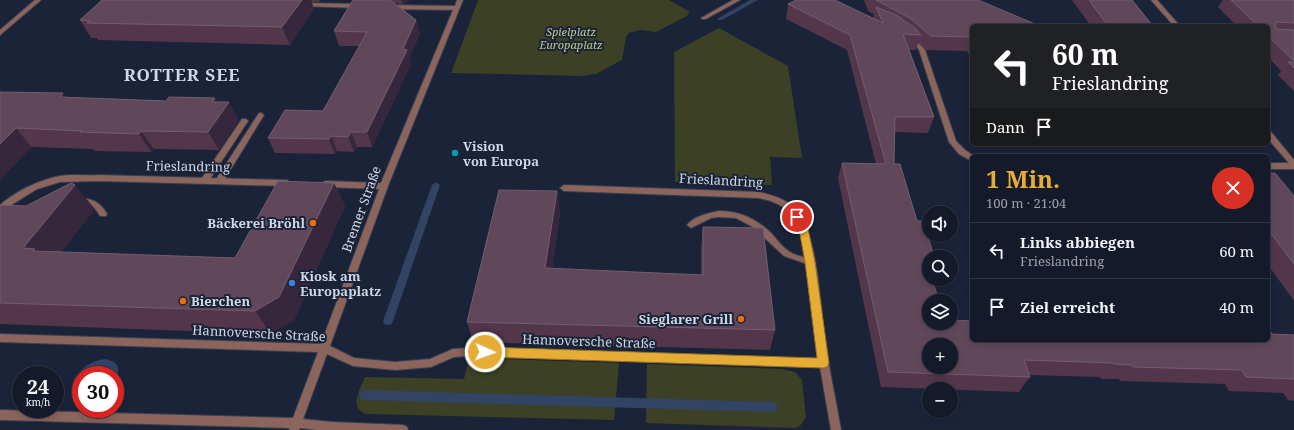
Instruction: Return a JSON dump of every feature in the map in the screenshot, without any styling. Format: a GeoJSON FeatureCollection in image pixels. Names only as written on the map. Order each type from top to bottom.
{"type":"FeatureCollection","features":[{"type":"Feature","properties":{"kind":"street"},"geometry":{"type":"LineString","coordinates":[[0,33],[38,0]]}},
{"type":"Feature","properties":{"kind":"street"},"geometry":{"type":"LineString","coordinates":[[704,18],[737,0]]}},
{"type":"Feature","properties":{"kind":"street"},"geometry":{"type":"LineString","coordinates":[[1154,0],[1175,24]]}},
{"type":"Feature","properties":{"kind":"street"},"geometry":{"type":"LineString","coordinates":[[385,6],[458,4]]}},
{"type":"Feature","properties":{"kind":"street","name":"Bremer Straße"},"geometry":{"type":"LineString","coordinates":[[296,427],[384,186],[458,4]]}},
{"type":"Feature","properties":{"kind":"street"},"geometry":{"type":"LineString","coordinates":[[298,5],[369,6]]}},
{"type":"Feature","properties":{"kind":"street"},"geometry":{"type":"LineString","coordinates":[[904,34],[917,43],[922,50],[953,142],[962,152],[970,157]]}},
{"type":"Feature","properties":{"kind":"street"},"geometry":{"type":"LineString","coordinates":[[220,180],[262,115]]}},
{"type":"Feature","properties":{"kind":"street"},"geometry":{"type":"LineString","coordinates":[[205,180],[244,121]]}},
{"type":"Feature","properties":{"kind":"street"},"geometry":{"type":"LineString","coordinates":[[1270,136],[1294,166]]}},
{"type":"Feature","properties":{"kind":"street"},"geometry":{"type":"LineString","coordinates":[[1270,166],[1294,166]]}},
{"type":"Feature","properties":{"kind":"street","name":"Frieslandring"},"geometry":{"type":"LineString","coordinates":[[0,209],[8,202],[34,187],[60,179],[98,178],[220,180],[298,183]]}},
{"type":"Feature","properties":{"kind":"street"},"geometry":{"type":"LineString","coordinates":[[314,184],[384,186]]}},
{"type":"Feature","properties":{"kind":"street","name":"Frieslandring"},"geometry":{"type":"LineString","coordinates":[[564,188],[767,196],[783,204],[797,217],[804,229],[810,262],[823,363],[837,430]]}},
{"type":"Feature","properties":{"kind":"street"},"geometry":{"type":"LineString","coordinates":[[66,201],[93,202],[99,206],[103,214]]}},
{"type":"Feature","properties":{"kind":"street"},"geometry":{"type":"LineString","coordinates":[[691,225],[701,218],[711,214],[725,213],[740,217],[764,232],[784,252],[810,262]]}},
{"type":"Feature","properties":{"kind":"street","name":"Hannoversche Straße"},"geometry":{"type":"LineString","coordinates":[[0,338],[325,348],[353,362],[395,366],[432,364],[453,353],[469,352],[823,363]]}},
{"type":"Feature","properties":{"kind":"street"},"geometry":{"type":"LineString","coordinates":[[0,415],[403,430]]}},
{"type":"Feature","properties":{"kind":"green space","name":"Spielplatz Europaplatz"},"geometry":{"type":"Polygon","coordinates":[[[478,0],[669,0],[690,12],[687,16],[656,32],[640,30],[629,33],[626,37],[622,60],[596,74],[580,76],[451,73],[478,0]]]}},
{"type":"Feature","properties":{"kind":"green space"},"geometry":{"type":"Polygon","coordinates":[[[719,28],[788,66],[802,158],[770,157],[772,185],[675,182],[674,52],[719,28]]]}},
{"type":"Feature","properties":{"kind":"green space"},"geometry":{"type":"Polygon","coordinates":[[[469,358],[619,363],[614,420],[367,414],[358,408],[358,393],[365,377],[464,379],[469,358]]]}},
{"type":"Feature","properties":{"kind":"green space"},"geometry":{"type":"Polygon","coordinates":[[[647,364],[782,369],[795,372],[802,380],[806,417],[800,426],[795,428],[646,423],[647,364]]]}},
{"type":"Feature","properties":{"kind":"water"},"geometry":{"type":"Polygon","coordinates":[[[105,359],[113,361],[117,366],[86,366],[105,359]]]}},
{"type":"Feature","properties":{"kind":"building"},"geometry":{"type":"Polygon","coordinates":[[[102,0],[302,0],[282,27],[87,23],[90,21],[80,20],[102,0]]]}},
{"type":"Feature","properties":{"kind":"building"},"geometry":{"type":"Polygon","coordinates":[[[353,0],[390,0],[416,20],[403,49],[407,50],[367,132],[351,132],[348,137],[331,136],[329,139],[268,138],[285,110],[323,111],[367,32],[334,31],[353,0]]]}},
{"type":"Feature","properties":{"kind":"building"},"geometry":{"type":"Polygon","coordinates":[[[796,0],[835,0],[883,23],[876,7],[896,15],[916,29],[921,35],[903,34],[934,117],[895,117],[894,164],[900,164],[917,221],[922,221],[922,242],[930,242],[932,250],[922,250],[922,286],[934,286],[937,294],[922,294],[922,330],[958,330],[958,320],[970,321],[970,342],[1270,342],[1270,331],[1272,334],[1294,335],[1294,379],[1246,377],[1242,370],[1133,367],[1132,365],[1113,363],[1024,360],[1030,377],[945,374],[958,374],[958,338],[922,338],[922,373],[888,372],[842,163],[886,164],[850,35],[788,4],[796,0]]]}},
{"type":"Feature","properties":{"kind":"building"},"geometry":{"type":"Polygon","coordinates":[[[876,0],[978,0],[1035,24],[970,24],[970,37],[931,36],[910,18],[876,0]]]}},
{"type":"Feature","properties":{"kind":"building"},"geometry":{"type":"Polygon","coordinates":[[[1089,0],[1132,0],[1151,24],[1107,24],[1089,0]]]}},
{"type":"Feature","properties":{"kind":"building"},"geometry":{"type":"Polygon","coordinates":[[[1231,0],[1294,0],[1294,23],[1277,22],[1275,24],[1276,29],[1294,30],[1294,61],[1270,38],[1270,24],[1256,24],[1231,0]]]}},
{"type":"Feature","properties":{"kind":"building"},"geometry":{"type":"Polygon","coordinates":[[[1288,62],[1294,62],[1294,68],[1288,62]]]}},
{"type":"Feature","properties":{"kind":"building"},"geometry":{"type":"Polygon","coordinates":[[[0,92],[63,93],[60,97],[166,101],[169,97],[215,98],[212,102],[229,102],[208,132],[141,131],[139,134],[16,128],[0,144],[0,92]]]}},
{"type":"Feature","properties":{"kind":"building"},"geometry":{"type":"Polygon","coordinates":[[[1270,173],[1275,173],[1294,196],[1294,264],[1270,232],[1270,173]]]}},
{"type":"Feature","properties":{"kind":"building"},"geometry":{"type":"Polygon","coordinates":[[[278,181],[334,183],[279,297],[255,311],[0,303],[1,205],[26,206],[71,183],[75,185],[23,248],[35,249],[33,251],[235,258],[278,181]]]}},
{"type":"Feature","properties":{"kind":"building"},"geometry":{"type":"Polygon","coordinates":[[[499,190],[557,191],[545,268],[703,275],[703,227],[763,228],[775,330],[467,322],[499,190]]]}},
{"type":"Feature","properties":{"kind":"waterway"},"geometry":{"type":"LineString","coordinates":[[720,19],[755,0]]}},
{"type":"Feature","properties":{"kind":"waterway"},"geometry":{"type":"LineString","coordinates":[[388,321],[436,185]]}},
{"type":"Feature","properties":{"kind":"waterway"},"geometry":{"type":"LineString","coordinates":[[365,395],[772,407]]}},
{"type":"Feature","properties":{"kind":"place","name":"Vision von Europa"},"geometry":{"type":"Point","coordinates":[455,153]}},
{"type":"Feature","properties":{"kind":"place","name":"Bäckerei Bröhl"},"geometry":{"type":"Point","coordinates":[313,223]}},
{"type":"Feature","properties":{"kind":"place","name":"Kiosk am Europaplatz"},"geometry":{"type":"Point","coordinates":[292,283]}},
{"type":"Feature","properties":{"kind":"place","name":"Bierchen"},"geometry":{"type":"Point","coordinates":[183,301]}},
{"type":"Feature","properties":{"kind":"place","name":"Sieglarer Grill"},"geometry":{"type":"Point","coordinates":[741,319]}},
{"type":"Feature","properties":{"kind":"district","name":"ROTTER SEE"},"geometry":{"type":"Point","coordinates":[182,74]}},
{"type":"Feature","properties":{"kind":"route"},"geometry":{"type":"LineString","coordinates":[[485,352],[823,363],[810,262],[804,229],[797,217]]}}]}
